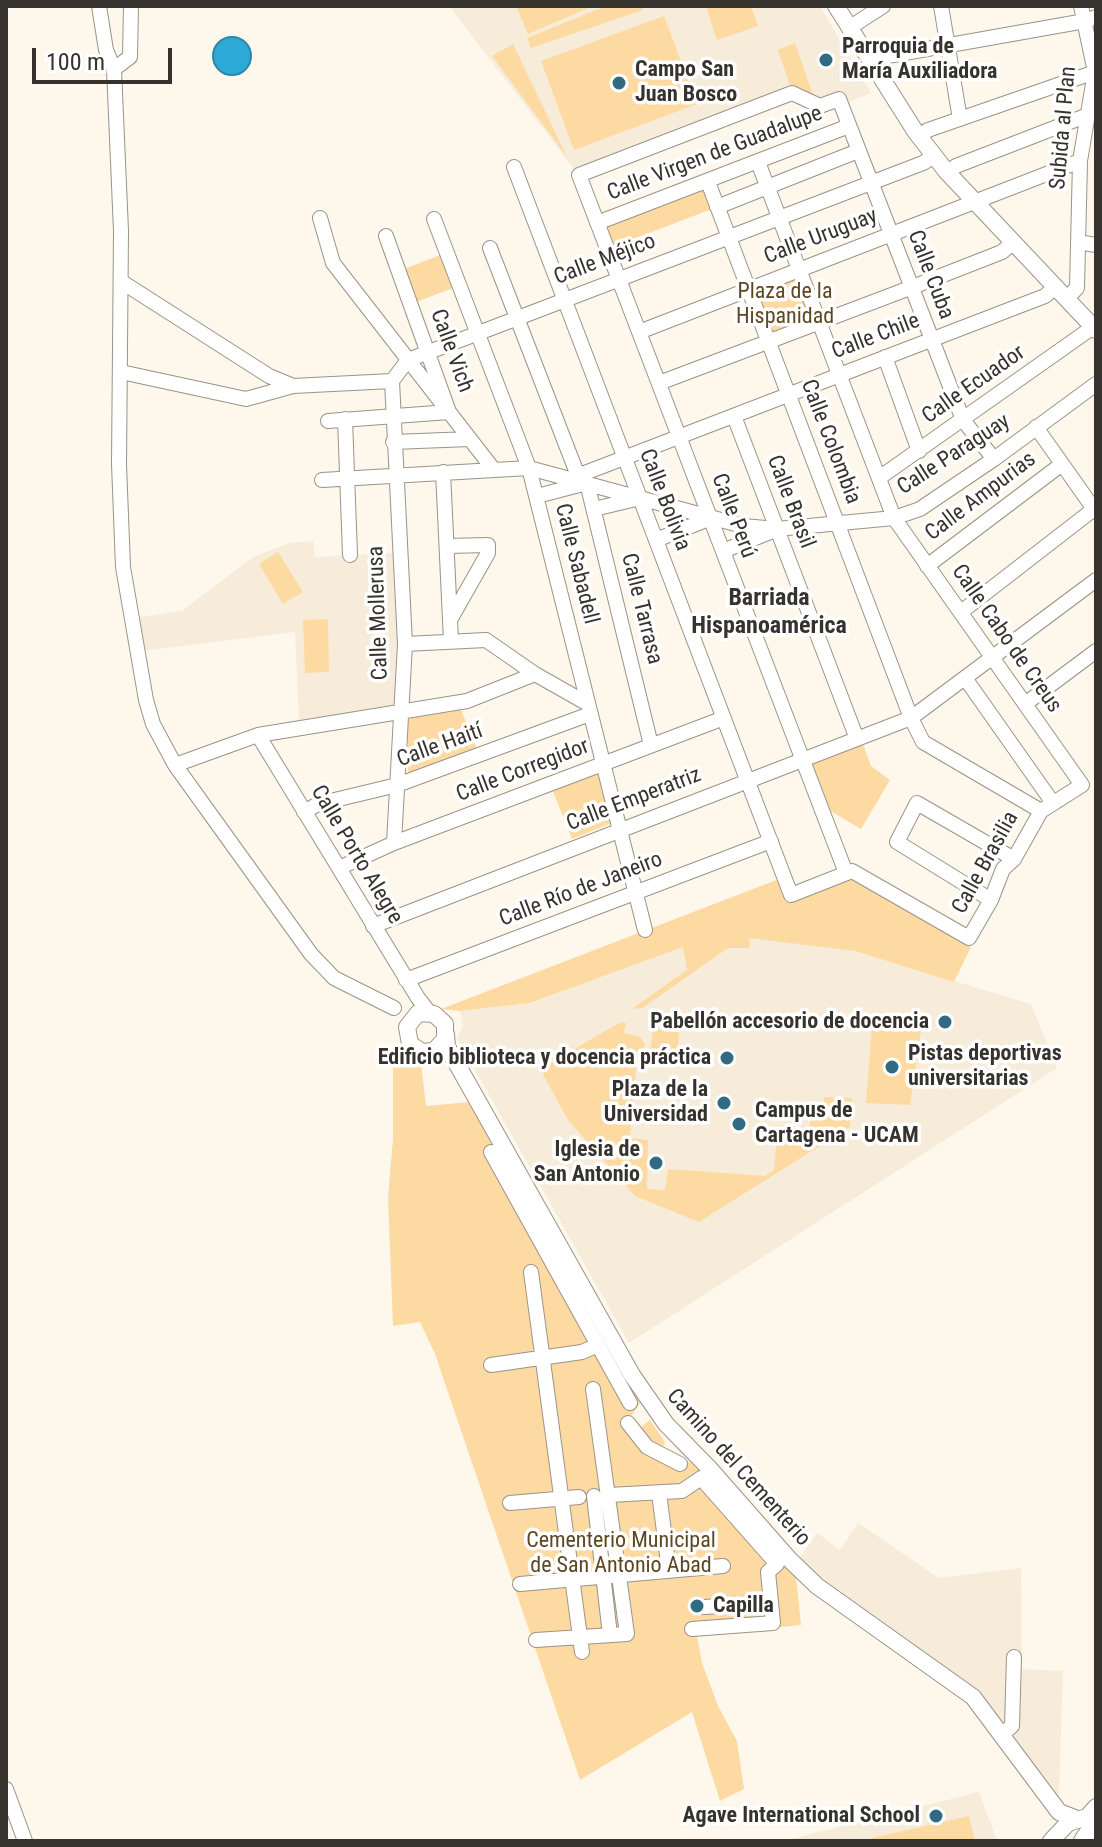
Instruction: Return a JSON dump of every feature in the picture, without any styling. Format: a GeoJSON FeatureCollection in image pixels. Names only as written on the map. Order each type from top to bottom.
{"type":"FeatureCollection","features":[{"type":"Feature","properties":{"kind":"highway"},"geometry":{"type":"LineString","coordinates":[[1084,1841],[1086,1822]]}},
{"type":"Feature","properties":{"kind":"main road"},"geometry":{"type":"LineString","coordinates":[[836,6],[934,156],[1012,243],[1095,328]]}},
{"type":"Feature","properties":{"kind":"main road","name":"Calle Porto Alegre"},"geometry":{"type":"LineString","coordinates":[[434,1051],[422,1052],[413,1047],[407,1038],[417,1013],[442,1020],[446,1034]]}},
{"type":"Feature","properties":{"kind":"main road"},"geometry":{"type":"LineString","coordinates":[[434,1051],[443,1043],[446,1034]]}},
{"type":"Feature","properties":{"kind":"main road","name":"Camino del Cementerio"},"geometry":{"type":"LineString","coordinates":[[446,1034],[446,1043],[453,1057],[632,1375],[666,1424],[803,1573],[832,1598],[962,1688],[981,1706],[1048,1798]]}},
{"type":"Feature","properties":{"kind":"main road"},"geometry":{"type":"LineString","coordinates":[[434,1051],[445,1050],[453,1057]]}},
{"type":"Feature","properties":{"kind":"main road"},"geometry":{"type":"LineString","coordinates":[[1048,1798],[1062,1814],[1086,1822]]}},
{"type":"Feature","properties":{"kind":"main road"},"geometry":{"type":"LineString","coordinates":[[1048,1798],[1053,1821],[1050,1841]]}},
{"type":"Feature","properties":{"kind":"main road"},"geometry":{"type":"LineString","coordinates":[[1086,1822],[1096,1807]]}},
{"type":"Feature","properties":{"kind":"main road"},"geometry":{"type":"LineString","coordinates":[[1050,1841],[1061,1828],[1086,1822]]}},
{"type":"Feature","properties":{"kind":"street"},"geometry":{"type":"LineString","coordinates":[[99,6],[106,50],[114,69],[122,282],[119,464],[123,567],[153,724],[175,765],[321,966],[339,981],[394,1008],[417,1013]]}},
{"type":"Feature","properties":{"kind":"street"},"geometry":{"type":"LineString","coordinates":[[114,69],[130,57],[131,6]]}},
{"type":"Feature","properties":{"kind":"street"},"geometry":{"type":"LineString","coordinates":[[849,28],[883,6]]}},
{"type":"Feature","properties":{"kind":"street"},"geometry":{"type":"LineString","coordinates":[[941,6],[960,119]]}},
{"type":"Feature","properties":{"kind":"street"},"geometry":{"type":"LineString","coordinates":[[872,64],[882,57],[948,46],[1087,15]]}},
{"type":"Feature","properties":{"kind":"street","name":"Subida al Plan"},"geometry":{"type":"LineString","coordinates":[[1060,293],[1077,288],[1080,167],[1095,72],[1087,15]]}},
{"type":"Feature","properties":{"kind":"street"},"geometry":{"type":"LineString","coordinates":[[919,136],[928,130],[1095,72]]}},
{"type":"Feature","properties":{"kind":"street","name":"Calle Cuba"},"geometry":{"type":"LineString","coordinates":[[579,175],[792,93],[820,106],[839,99],[963,420],[994,459]]}},
{"type":"Feature","properties":{"kind":"street"},"geometry":{"type":"LineString","coordinates":[[948,173],[956,166],[1091,110]]}},
{"type":"Feature","properties":{"kind":"street","name":"Calle Virgen de Guadalupe"},"geometry":{"type":"LineString","coordinates":[[597,223],[849,126]]}},
{"type":"Feature","properties":{"kind":"street"},"geometry":{"type":"LineString","coordinates":[[717,207],[858,151]]}},
{"type":"Feature","properties":{"kind":"street","name":"Calle Méjico"},"geometry":{"type":"LineString","coordinates":[[408,360],[923,163],[934,156]]}},
{"type":"Feature","properties":{"kind":"street","name":"Calle Cabo de Creus"},"geometry":{"type":"LineString","coordinates":[[758,162],[894,518],[1082,785]]}},
{"type":"Feature","properties":{"kind":"street","name":"Calle Bolivia"},"geometry":{"type":"LineString","coordinates":[[514,167],[791,895],[846,873]]}},
{"type":"Feature","properties":{"kind":"street"},"geometry":{"type":"LineString","coordinates":[[1080,167],[1096,176]]}},
{"type":"Feature","properties":{"kind":"street","name":"Calle Uruguay"},"geometry":{"type":"LineString","coordinates":[[639,332],[891,233],[1080,167]]}},
{"type":"Feature","properties":{"kind":"street","name":"Calle Perú"},"geometry":{"type":"LineString","coordinates":[[579,175],[846,873]]}},
{"type":"Feature","properties":{"kind":"street","name":"Calle Colombia"},"geometry":{"type":"LineString","coordinates":[[708,182],[911,718],[923,742],[1047,807]]}},
{"type":"Feature","properties":{"kind":"street"},"geometry":{"type":"LineString","coordinates":[[320,218],[333,263],[449,412]]}},
{"type":"Feature","properties":{"kind":"street","name":"Calle Sabadell"},"geometry":{"type":"LineString","coordinates":[[434,219],[529,468],[645,930]]}},
{"type":"Feature","properties":{"kind":"street","name":"Calle Vich"},"geometry":{"type":"LineString","coordinates":[[386,236],[449,412],[494,470]]}},
{"type":"Feature","properties":{"kind":"street"},"geometry":{"type":"LineString","coordinates":[[1078,242],[1096,245]]}},
{"type":"Feature","properties":{"kind":"street"},"geometry":{"type":"LineString","coordinates":[[659,383],[1002,252],[1012,243]]}},
{"type":"Feature","properties":{"kind":"street","name":"Calle Tarrasa"},"geometry":{"type":"LineString","coordinates":[[490,248],[594,509],[651,745]]}},
{"type":"Feature","properties":{"kind":"street"},"geometry":{"type":"LineString","coordinates":[[122,282],[269,376],[293,386]]}},
{"type":"Feature","properties":{"kind":"street","name":"Calle Chile"},"geometry":{"type":"LineString","coordinates":[[581,480],[624,458],[1045,296],[1060,293]]}},
{"type":"Feature","properties":{"kind":"street","name":"Calle Ecuador"},"geometry":{"type":"LineString","coordinates":[[879,478],[1095,328]]}},
{"type":"Feature","properties":{"kind":"street"},"geometry":{"type":"LineString","coordinates":[[885,357],[919,451]]}},
{"type":"Feature","properties":{"kind":"street"},"geometry":{"type":"LineString","coordinates":[[121,372],[246,399],[293,386],[392,381],[408,360]]}},
{"type":"Feature","properties":{"kind":"street","name":"Calle Mollerusa"},"geometry":{"type":"LineString","coordinates":[[392,381],[405,644],[394,843]]}},
{"type":"Feature","properties":{"kind":"street","name":"Calle Paraguay"},"geometry":{"type":"LineString","coordinates":[[322,480],[529,468],[743,526],[777,529],[894,518],[920,509],[1096,384]]}},
{"type":"Feature","properties":{"kind":"street"},"geometry":{"type":"LineString","coordinates":[[328,421],[449,412]]}},
{"type":"Feature","properties":{"kind":"street","name":"Calle Brasil"},"geometry":{"type":"LineString","coordinates":[[734,416],[857,739]]}},
{"type":"Feature","properties":{"kind":"street"},"geometry":{"type":"LineString","coordinates":[[345,419],[350,555]]}},
{"type":"Feature","properties":{"kind":"street"},"geometry":{"type":"LineString","coordinates":[[961,612],[1095,510],[1036,427]]}},
{"type":"Feature","properties":{"kind":"street"},"geometry":{"type":"LineString","coordinates":[[393,442],[470,439]]}},
{"type":"Feature","properties":{"kind":"street","name":"Calle Ampurias"},"geometry":{"type":"LineString","coordinates":[[927,566],[1062,464]]}},
{"type":"Feature","properties":{"kind":"street"},"geometry":{"type":"LineString","coordinates":[[443,472],[451,641]]}},
{"type":"Feature","properties":{"kind":"street"},"geometry":{"type":"LineString","coordinates":[[537,496],[581,480]]}},
{"type":"Feature","properties":{"kind":"street"},"geometry":{"type":"LineString","coordinates":[[594,509],[640,498]]}},
{"type":"Feature","properties":{"kind":"street"},"geometry":{"type":"LineString","coordinates":[[656,540],[711,518]]}},
{"type":"Feature","properties":{"kind":"street"},"geometry":{"type":"LineString","coordinates":[[723,551],[777,529]]}},
{"type":"Feature","properties":{"kind":"street"},"geometry":{"type":"LineString","coordinates":[[447,546],[488,545],[488,553],[450,620]]}},
{"type":"Feature","properties":{"kind":"street","name":"Calle Emperatriz"},"geometry":{"type":"LineString","coordinates":[[373,926],[911,718],[1096,580]]}},
{"type":"Feature","properties":{"kind":"street"},"geometry":{"type":"LineString","coordinates":[[405,644],[486,640],[589,709]]}},
{"type":"Feature","properties":{"kind":"street"},"geometry":{"type":"LineString","coordinates":[[1025,704],[1096,651]]}},
{"type":"Feature","properties":{"kind":"street"},"geometry":{"type":"LineString","coordinates":[[175,765],[258,735],[467,701],[535,674]]}},
{"type":"Feature","properties":{"kind":"street"},"geometry":{"type":"LineString","coordinates":[[965,678],[1047,807]]}},
{"type":"Feature","properties":{"kind":"street","name":"Calle Haití"},"geometry":{"type":"LineString","coordinates":[[304,812],[318,804],[397,785],[589,709]]}},
{"type":"Feature","properties":{"kind":"street","name":"Calle Corregidor"},"geometry":{"type":"LineString","coordinates":[[339,868],[394,843],[724,718]]}},
{"type":"Feature","properties":{"kind":"street","name":"Calle Porto Alegre"},"geometry":{"type":"LineString","coordinates":[[258,735],[406,980],[417,1013]]}},
{"type":"Feature","properties":{"kind":"street","name":"Calle Brasilia"},"geometry":{"type":"LineString","coordinates":[[846,873],[852,871],[969,938],[991,900],[1003,869],[1014,859],[1047,807],[1082,785]]}},
{"type":"Feature","properties":{"kind":"street"},"geometry":{"type":"LineString","coordinates":[[991,900],[897,842],[917,803],[1014,859]]}},
{"type":"Feature","properties":{"kind":"street","name":"Calle Río de Janeiro"},"geometry":{"type":"LineString","coordinates":[[406,980],[771,841]]}},
{"type":"Feature","properties":{"kind":"street"},"geometry":{"type":"LineString","coordinates":[[491,1152],[630,1403]]}},
{"type":"Feature","properties":{"kind":"street"},"geometry":{"type":"LineString","coordinates":[[531,1272],[581,1645]]}},
{"type":"Feature","properties":{"kind":"street"},"geometry":{"type":"LineString","coordinates":[[491,1365],[582,1352],[598,1345]]}},
{"type":"Feature","properties":{"kind":"street"},"geometry":{"type":"LineString","coordinates":[[593,1389],[594,1496],[610,1635]]}},
{"type":"Feature","properties":{"kind":"street"},"geometry":{"type":"LineString","coordinates":[[628,1423],[647,1447],[680,1464]]}},
{"type":"Feature","properties":{"kind":"street"},"geometry":{"type":"LineString","coordinates":[[510,1503],[682,1491],[701,1478],[777,1564],[768,1572],[773,1623],[692,1629]]}},
{"type":"Feature","properties":{"kind":"street"},"geometry":{"type":"LineString","coordinates":[[659,1493],[669,1570]]}},
{"type":"Feature","properties":{"kind":"street"},"geometry":{"type":"LineString","coordinates":[[536,1640],[581,1645],[610,1635],[627,1634],[619,1574],[594,1496]]}},
{"type":"Feature","properties":{"kind":"street"},"geometry":{"type":"LineString","coordinates":[[520,1584],[723,1566]]}},
{"type":"Feature","properties":{"kind":"street"},"geometry":{"type":"LineString","coordinates":[[704,1607],[771,1603]]}},
{"type":"Feature","properties":{"kind":"street"},"geometry":{"type":"LineString","coordinates":[[1002,1734],[1012,1726],[1014,1657]]}},
{"type":"Feature","properties":{"kind":"street"},"geometry":{"type":"LineString","coordinates":[[6,1789],[25,1841]]}},
{"type":"Feature","properties":{"kind":"shaded area"},"geometry":{"type":"Polygon","coordinates":[[[449,6],[820,6],[871,93],[846,103],[842,91],[821,99],[791,86],[574,169],[449,6]]]}},
{"type":"Feature","properties":{"kind":"shaded area"},"geometry":{"type":"Polygon","coordinates":[[[313,541],[315,557],[393,553],[397,639],[395,706],[299,720],[295,632],[142,651],[139,617],[182,611],[253,557],[290,543],[313,541]]]}},
{"type":"Feature","properties":{"kind":"shaded area","name":"Campus de Cartagena - UCAM"},"geometry":{"type":"Polygon","coordinates":[[[754,921],[1031,1004],[1057,1068],[629,1343],[457,1038],[463,1026],[460,1011],[530,1003],[754,921]]]}},
{"type":"Feature","properties":{"kind":"shaded area"},"geometry":{"type":"Polygon","coordinates":[[[858,1523],[939,1578],[1021,1568],[1022,1669],[1063,1671],[1059,1794],[1048,1798],[989,1717],[795,1565],[817,1533],[840,1550],[858,1523]]]}},
{"type":"Feature","properties":{"kind":"shaded area","name":"Agave International School"},"geometry":{"type":"Polygon","coordinates":[[[979,1792],[997,1841],[783,1841],[979,1792]]]}},
{"type":"Feature","properties":{"kind":"green space"},"geometry":{"type":"Polygon","coordinates":[[[516,6],[593,6],[528,34],[516,6]]]}},
{"type":"Feature","properties":{"kind":"green space"},"geometry":{"type":"Polygon","coordinates":[[[606,6],[641,6],[643,10],[531,48],[527,38],[606,6]]]}},
{"type":"Feature","properties":{"kind":"green space"},"geometry":{"type":"Polygon","coordinates":[[[706,6],[751,6],[758,26],[717,40],[706,6]]]}},
{"type":"Feature","properties":{"kind":"green space","name":"Campo San Juan Bosco"},"geometry":{"type":"Polygon","coordinates":[[[664,16],[697,104],[574,150],[541,61],[664,16]]]}},
{"type":"Feature","properties":{"kind":"green space"},"geometry":{"type":"Polygon","coordinates":[[[795,43],[813,95],[790,85],[778,50],[795,43]]]}},
{"type":"Feature","properties":{"kind":"green space"},"geometry":{"type":"Polygon","coordinates":[[[513,44],[567,157],[492,56],[513,44]]]}},
{"type":"Feature","properties":{"kind":"green space"},"geometry":{"type":"Polygon","coordinates":[[[708,182],[717,207],[607,249],[598,223],[708,182]]]}},
{"type":"Feature","properties":{"kind":"green space"},"geometry":{"type":"Polygon","coordinates":[[[443,254],[456,287],[416,302],[404,269],[443,254]]]}},
{"type":"Feature","properties":{"kind":"green space","name":"Plaza de la Hispanidad"},"geometry":{"type":"Polygon","coordinates":[[[800,269],[821,321],[768,341],[749,289],[800,269]]]}},
{"type":"Feature","properties":{"kind":"green space"},"geometry":{"type":"Polygon","coordinates":[[[278,552],[303,592],[283,604],[259,564],[278,552]]]}},
{"type":"Feature","properties":{"kind":"green space"},"geometry":{"type":"Polygon","coordinates":[[[328,619],[329,672],[305,673],[303,620],[328,619]]]}},
{"type":"Feature","properties":{"kind":"green space"},"geometry":{"type":"Polygon","coordinates":[[[461,710],[477,749],[408,774],[407,723],[411,718],[461,710]]]}},
{"type":"Feature","properties":{"kind":"green space"},"geometry":{"type":"Polygon","coordinates":[[[863,744],[871,766],[890,780],[861,829],[827,809],[810,765],[863,744]]]}},
{"type":"Feature","properties":{"kind":"green space"},"geometry":{"type":"Polygon","coordinates":[[[603,768],[617,821],[572,839],[552,789],[603,768]]]}},
{"type":"Feature","properties":{"kind":"green space"},"geometry":{"type":"Polygon","coordinates":[[[851,878],[971,947],[954,982],[855,951],[750,938],[749,948],[728,948],[641,1009],[633,1008],[687,970],[683,947],[530,1003],[460,1011],[441,1009],[779,879],[788,900],[851,878]]]}},
{"type":"Feature","properties":{"kind":"green space"},"geometry":{"type":"Polygon","coordinates":[[[621,1022],[626,1023],[624,1033],[640,1037],[645,1044],[636,1069],[630,1138],[648,1140],[647,1189],[665,1190],[668,1169],[765,1176],[774,1170],[778,1126],[809,1128],[811,1120],[822,1121],[824,1097],[852,1098],[850,1127],[699,1222],[635,1196],[568,1120],[540,1069],[621,1022]]]}},
{"type":"Feature","properties":{"kind":"green space","name":"Pistas deportivas universitarias"},"geometry":{"type":"Polygon","coordinates":[[[872,1027],[921,1030],[910,1105],[866,1103],[872,1027]]]}},
{"type":"Feature","properties":{"kind":"green space"},"geometry":{"type":"Polygon","coordinates":[[[653,1029],[679,1032],[677,1058],[650,1055],[653,1029]]]}},
{"type":"Feature","properties":{"kind":"green space","name":"Cementerio Municipal de San Antonio Abad"},"geometry":{"type":"Polygon","coordinates":[[[393,1056],[421,1063],[426,1106],[470,1102],[640,1403],[631,1416],[640,1428],[650,1420],[665,1442],[662,1448],[703,1469],[796,1577],[801,1625],[697,1636],[702,1663],[718,1706],[737,1741],[744,1789],[720,1801],[692,1712],[580,1780],[435,1354],[420,1322],[393,1326],[388,1198],[393,1139],[393,1056]]]}},
{"type":"Feature","properties":{"kind":"green space"},"geometry":{"type":"Polygon","coordinates":[[[969,1816],[975,1841],[872,1841],[872,1838],[969,1816]]]}},
{"type":"Feature","properties":{"kind":"water"},"geometry":{"type":"Polygon","coordinates":[[[232,37],[246,42],[251,56],[246,70],[232,75],[218,70],[213,56],[218,42],[232,37]]]}},
{"type":"Feature","properties":{"kind":"place","name":"Parroquia de María Auxiliadora"},"geometry":{"type":"Point","coordinates":[826,60]}},
{"type":"Feature","properties":{"kind":"place","name":"Campo San Juan Bosco"},"geometry":{"type":"Point","coordinates":[619,83]}},
{"type":"Feature","properties":{"kind":"place","name":"Pabellón accesorio de docencia"},"geometry":{"type":"Point","coordinates":[945,1022]}},
{"type":"Feature","properties":{"kind":"place","name":"Edificio biblioteca y docencia práctica"},"geometry":{"type":"Point","coordinates":[727,1058]}},
{"type":"Feature","properties":{"kind":"place","name":"Pistas deportivas universitarias"},"geometry":{"type":"Point","coordinates":[892,1067]}},
{"type":"Feature","properties":{"kind":"place","name":"Plaza de la Universidad"},"geometry":{"type":"Point","coordinates":[724,1103]}},
{"type":"Feature","properties":{"kind":"place","name":"Campus de Cartagena - UCAM"},"geometry":{"type":"Point","coordinates":[739,1124]}},
{"type":"Feature","properties":{"kind":"place","name":"Iglesia de San Antonio"},"geometry":{"type":"Point","coordinates":[656,1163]}},
{"type":"Feature","properties":{"kind":"place","name":"Capilla"},"geometry":{"type":"Point","coordinates":[697,1606]}},
{"type":"Feature","properties":{"kind":"place","name":"Agave International School"},"geometry":{"type":"Point","coordinates":[936,1816]}},
{"type":"Feature","properties":{"kind":"district","name":"Barriada Hispanoamérica"},"geometry":{"type":"Point","coordinates":[769,613]}}]}
